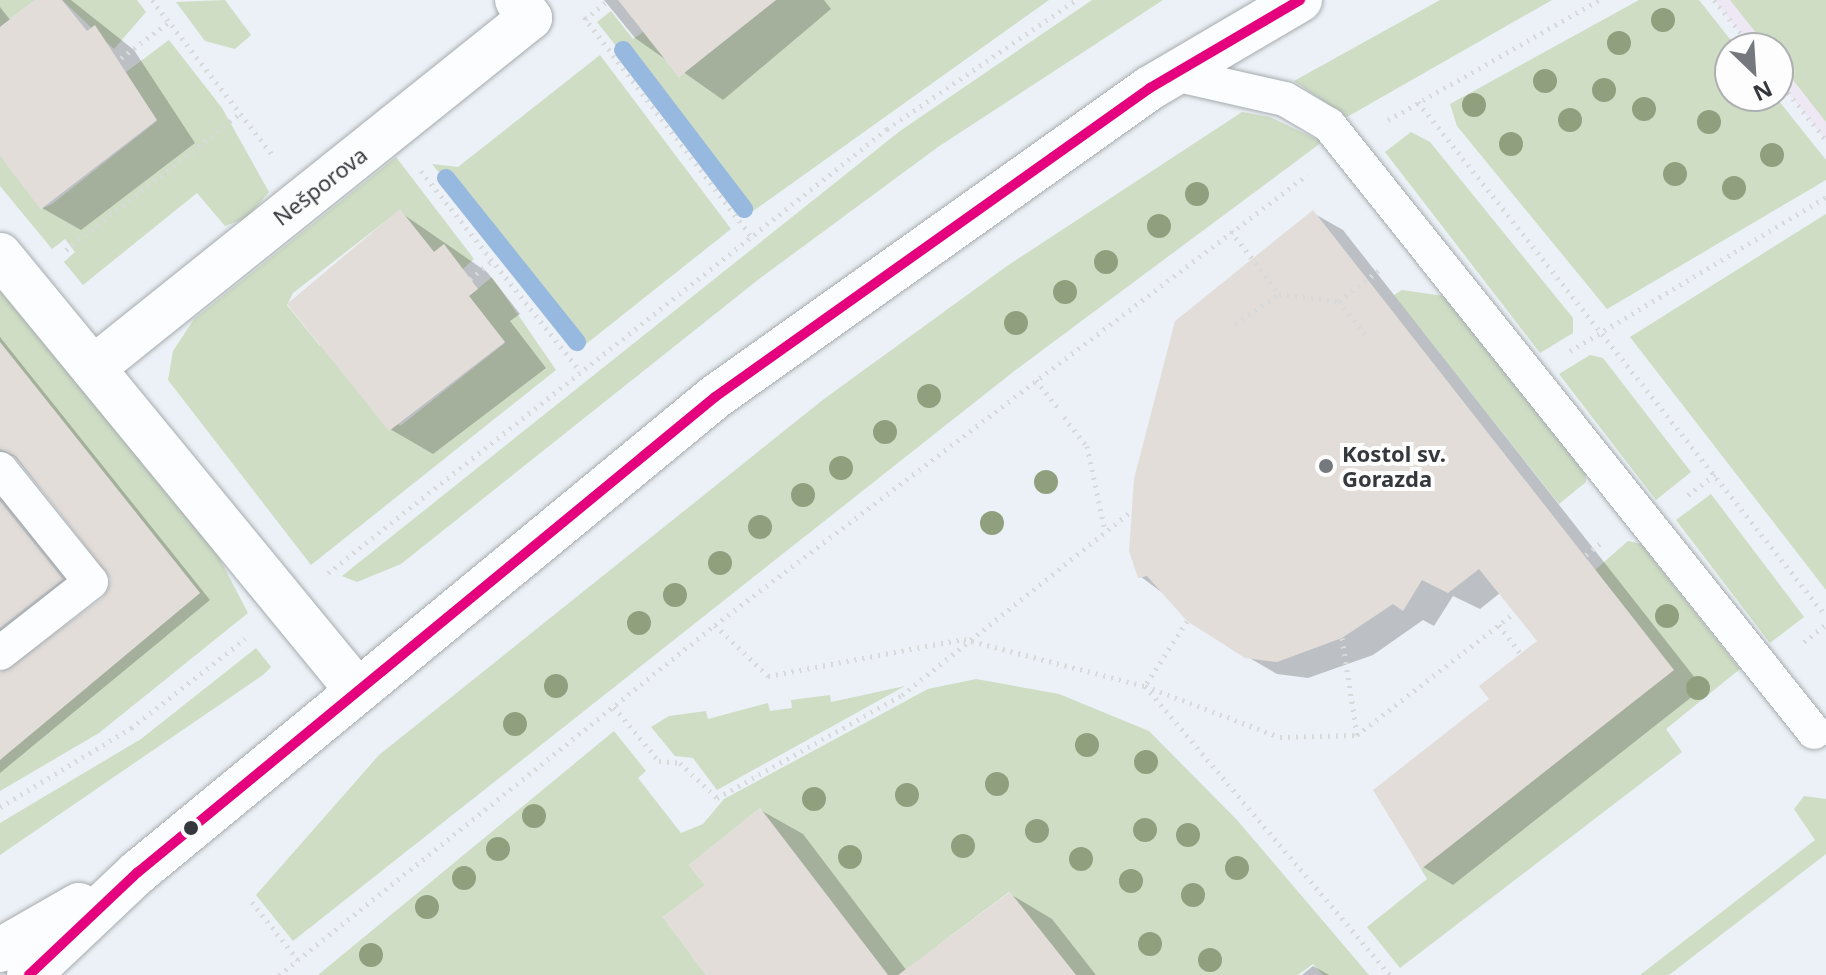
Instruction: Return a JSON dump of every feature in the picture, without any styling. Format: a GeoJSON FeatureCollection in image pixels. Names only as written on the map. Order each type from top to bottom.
{"type":"FeatureCollection","features":[{"type":"Feature","properties":{"kind":"street","name":"Nešporova"},"geometry":{"type":"LineString","coordinates":[[93,368],[530,18],[517,0]]}},
{"type":"Feature","properties":{"kind":"street"},"geometry":{"type":"LineString","coordinates":[[29,975],[137,873],[715,397],[937,233],[1174,74],[1300,0]]}},
{"type":"Feature","properties":{"kind":"street"},"geometry":{"type":"LineString","coordinates":[[0,255],[357,690]]}},
{"type":"Feature","properties":{"kind":"street"},"geometry":{"type":"LineString","coordinates":[[0,950],[137,873]]}},
{"type":"Feature","properties":{"kind":"lane"},"geometry":{"type":"LineString","coordinates":[[1174,74],[1285,99],[1348,145],[1814,732]]}},
{"type":"Feature","properties":{"kind":"lane"},"geometry":{"type":"LineString","coordinates":[[0,469],[91,582],[0,653]]}},
{"type":"Feature","properties":{"kind":"path"},"geometry":{"type":"LineString","coordinates":[[155,0],[241,113],[313,192]]}},
{"type":"Feature","properties":{"kind":"path"},"geometry":{"type":"LineString","coordinates":[[0,807],[131,728],[887,129],[1076,0]]}},
{"type":"Feature","properties":{"kind":"path"},"geometry":{"type":"LineString","coordinates":[[279,975],[715,625],[1231,231],[1348,145],[1599,0]]}},
{"type":"Feature","properties":{"kind":"path"},"geometry":{"type":"LineString","coordinates":[[1714,0],[1740,32]]}},
{"type":"Feature","properties":{"kind":"path"},"geometry":{"type":"LineString","coordinates":[[585,19],[605,3]]}},
{"type":"Feature","properties":{"kind":"path"},"geometry":{"type":"LineString","coordinates":[[578,9],[750,235]]}},
{"type":"Feature","properties":{"kind":"path"},"geometry":{"type":"LineString","coordinates":[[121,58],[169,22]]}},
{"type":"Feature","properties":{"kind":"path"},"geometry":{"type":"LineString","coordinates":[[1794,100],[1826,140]]}},
{"type":"Feature","properties":{"kind":"path"},"geometry":{"type":"LineString","coordinates":[[1418,102],[1604,332],[1826,616]]}},
{"type":"Feature","properties":{"kind":"path"},"geometry":{"type":"LineString","coordinates":[[53,260],[241,113]]}},
{"type":"Feature","properties":{"kind":"path"},"geometry":{"type":"LineString","coordinates":[[389,131],[580,371]]}},
{"type":"Feature","properties":{"kind":"path"},"geometry":{"type":"LineString","coordinates":[[1529,373],[1604,332],[1826,197]]}},
{"type":"Feature","properties":{"kind":"path"},"geometry":{"type":"LineString","coordinates":[[1231,231],[1279,294]]}},
{"type":"Feature","properties":{"kind":"path"},"geometry":{"type":"LineString","coordinates":[[470,279],[492,261]]}},
{"type":"Feature","properties":{"kind":"path"},"geometry":{"type":"LineString","coordinates":[[1235,324],[1279,294],[1339,301],[1367,336]]}},
{"type":"Feature","properties":{"kind":"path"},"geometry":{"type":"LineString","coordinates":[[1036,380],[1087,446],[1105,531]]}},
{"type":"Feature","properties":{"kind":"path"},"geometry":{"type":"LineString","coordinates":[[614,707],[659,761],[680,763],[717,798],[902,695],[964,639],[1132,511]]}},
{"type":"Feature","properties":{"kind":"path"},"geometry":{"type":"LineString","coordinates":[[715,625],[768,676],[964,639],[1145,686],[1280,737],[1357,735],[1514,613]]}},
{"type":"Feature","properties":{"kind":"path"},"geometry":{"type":"LineString","coordinates":[[1145,686],[1187,621]]}},
{"type":"Feature","properties":{"kind":"path"},"geometry":{"type":"LineString","coordinates":[[1499,625],[1521,654]]}},
{"type":"Feature","properties":{"kind":"path"},"geometry":{"type":"LineString","coordinates":[[1342,638],[1357,735]]}},
{"type":"Feature","properties":{"kind":"path"},"geometry":{"type":"LineString","coordinates":[[1145,686],[1390,975]]}},
{"type":"Feature","properties":{"kind":"path"},"geometry":{"type":"LineString","coordinates":[[252,902],[298,960]]}},
{"type":"Feature","properties":{"kind":"shaded area"},"geometry":{"type":"Polygon","coordinates":[[[1714,0],[1826,0],[1826,140],[1794,100],[1794,32],[1740,32],[1714,0]]]}},
{"type":"Feature","properties":{"kind":"green space"},"geometry":{"type":"Polygon","coordinates":[[[0,0],[35,0],[0,27],[0,0]]]}},
{"type":"Feature","properties":{"kind":"green space"},"geometry":{"type":"Polygon","coordinates":[[[62,0],[137,0],[146,12],[114,49],[62,0]]]}},
{"type":"Feature","properties":{"kind":"green space"},"geometry":{"type":"Polygon","coordinates":[[[225,0],[251,35],[235,49],[205,41],[176,2],[225,0]]]}},
{"type":"Feature","properties":{"kind":"green space"},"geometry":{"type":"Polygon","coordinates":[[[776,0],[1049,0],[749,214],[597,22],[611,11],[633,39],[643,32],[679,77],[776,0]]]}},
{"type":"Feature","properties":{"kind":"green space"},"geometry":{"type":"Polygon","coordinates":[[[1092,0],[1163,0],[938,147],[759,279],[401,564],[357,582],[342,576],[900,131],[1092,0]]]}},
{"type":"Feature","properties":{"kind":"green space"},"geometry":{"type":"Polygon","coordinates":[[[1440,0],[1552,0],[1347,117],[1294,81],[1440,0]]]}},
{"type":"Feature","properties":{"kind":"green space"},"geometry":{"type":"Polygon","coordinates":[[[1639,0],[1699,0],[1724,32],[1714,32],[1714,112],[1788,112],[1826,160],[1826,180],[1607,309],[1457,126],[1450,104],[1639,0]]]}},
{"type":"Feature","properties":{"kind":"green space"},"geometry":{"type":"Polygon","coordinates":[[[1730,0],[1826,0],[1826,122],[1794,81],[1794,32],[1755,32],[1730,0]]]}},
{"type":"Feature","properties":{"kind":"green space"},"geometry":{"type":"Polygon","coordinates":[[[169,40],[222,108],[269,192],[247,218],[225,226],[197,193],[83,285],[64,262],[75,252],[65,239],[52,249],[0,186],[0,140],[8,166],[41,209],[52,204],[157,121],[122,75],[169,40]]]}},
{"type":"Feature","properties":{"kind":"green space"},"geometry":{"type":"Polygon","coordinates":[[[600,55],[731,229],[581,348],[432,164],[458,167],[600,55]]]}},
{"type":"Feature","properties":{"kind":"green space"},"geometry":{"type":"Polygon","coordinates":[[[1242,112],[1270,117],[1322,142],[1013,372],[293,941],[256,895],[379,755],[824,399],[1007,266],[1242,112]]]}},
{"type":"Feature","properties":{"kind":"green space"},"geometry":{"type":"Polygon","coordinates":[[[1411,132],[1430,142],[1573,318],[1573,333],[1540,353],[1385,152],[1411,132]]]}},
{"type":"Feature","properties":{"kind":"green space"},"geometry":{"type":"Polygon","coordinates":[[[396,157],[474,259],[463,269],[434,252],[400,210],[293,293],[287,305],[320,346],[329,339],[400,426],[505,343],[469,296],[492,277],[556,370],[311,565],[168,380],[173,351],[194,319],[396,157]]]}},
{"type":"Feature","properties":{"kind":"green space"},"geometry":{"type":"Polygon","coordinates":[[[1826,214],[1826,590],[1630,337],[1826,214]]]}},
{"type":"Feature","properties":{"kind":"green space"},"geometry":{"type":"Polygon","coordinates":[[[1402,290],[1444,296],[1585,472],[1586,482],[1559,504],[1394,295],[1402,290]]]}},
{"type":"Feature","properties":{"kind":"green space"},"geometry":{"type":"Polygon","coordinates":[[[0,291],[214,548],[248,613],[99,733],[0,791],[0,758],[200,593],[0,343],[0,291]]]}},
{"type":"Feature","properties":{"kind":"green space"},"geometry":{"type":"Polygon","coordinates":[[[1590,355],[1603,358],[1691,472],[1656,500],[1559,374],[1590,355]]]}},
{"type":"Feature","properties":{"kind":"green space"},"geometry":{"type":"Polygon","coordinates":[[[1711,494],[1804,617],[1770,643],[1676,520],[1711,494]]]}},
{"type":"Feature","properties":{"kind":"green space"},"geometry":{"type":"Polygon","coordinates":[[[1628,541],[1641,544],[1740,669],[1666,729],[1682,752],[1400,968],[1367,927],[1427,879],[1421,869],[1673,670],[1595,570],[1628,541]]]}},
{"type":"Feature","properties":{"kind":"green space"},"geometry":{"type":"Polygon","coordinates":[[[256,648],[271,667],[263,675],[0,855],[0,823],[141,739],[256,648]]]}},
{"type":"Feature","properties":{"kind":"green space"},"geometry":{"type":"Polygon","coordinates":[[[976,679],[1059,694],[1149,731],[1237,820],[1369,975],[1323,975],[1313,964],[1298,975],[1076,975],[1009,892],[937,946],[943,975],[888,975],[760,808],[689,865],[705,885],[663,917],[706,975],[318,975],[614,731],[646,771],[638,778],[681,833],[703,824],[724,799],[928,689],[976,679]]]}},
{"type":"Feature","properties":{"kind":"green space"},"geometry":{"type":"Polygon","coordinates":[[[905,686],[717,790],[693,758],[675,756],[651,727],[669,716],[706,711],[708,719],[768,703],[770,711],[792,708],[791,700],[830,695],[831,702],[905,686]]]}},
{"type":"Feature","properties":{"kind":"green space"},"geometry":{"type":"Polygon","coordinates":[[[1804,796],[1826,799],[1826,854],[1669,975],[1640,975],[1815,840],[1794,809],[1804,796]]]}},
{"type":"Feature","properties":{"kind":"building"},"geometry":{"type":"Polygon","coordinates":[[[35,0],[62,0],[87,31],[95,25],[157,120],[41,209],[0,156],[0,27],[35,0]]]}},
{"type":"Feature","properties":{"kind":"building"},"geometry":{"type":"Polygon","coordinates":[[[618,0],[776,0],[679,77],[618,0]]]}},
{"type":"Feature","properties":{"kind":"building"},"geometry":{"type":"Polygon","coordinates":[[[400,209],[434,252],[444,244],[478,289],[469,296],[505,342],[389,431],[287,304],[400,209]]]}},
{"type":"Feature","properties":{"kind":"building","name":"Kostol sv. Gorazda"},"geometry":{"type":"Polygon","coordinates":[[[1313,210],[1674,670],[1421,869],[1373,790],[1489,699],[1479,686],[1537,641],[1479,569],[1448,593],[1422,580],[1403,611],[1393,604],[1342,638],[1277,662],[1245,658],[1187,621],[1147,576],[1138,578],[1129,551],[1134,479],[1175,321],[1313,210]]]}},
{"type":"Feature","properties":{"kind":"building"},"geometry":{"type":"Polygon","coordinates":[[[0,342],[200,593],[0,760],[0,673],[103,598],[111,580],[16,456],[0,449],[0,342]]]}},
{"type":"Feature","properties":{"kind":"building"},"geometry":{"type":"Polygon","coordinates":[[[0,501],[63,579],[0,628],[0,501]]]}},
{"type":"Feature","properties":{"kind":"building"},"geometry":{"type":"Polygon","coordinates":[[[760,808],[888,975],[706,975],[663,917],[705,885],[689,865],[760,808]]]}},
{"type":"Feature","properties":{"kind":"building"},"geometry":{"type":"Polygon","coordinates":[[[1010,892],[1076,975],[898,975],[1010,892]]]}},
{"type":"Feature","properties":{"kind":"waterway"},"geometry":{"type":"LineString","coordinates":[[623,50],[744,209]]}},
{"type":"Feature","properties":{"kind":"waterway"},"geometry":{"type":"LineString","coordinates":[[446,178],[577,342]]}},
{"type":"Feature","properties":{"kind":"transit line"},"geometry":{"type":"LineString","coordinates":[[29,975],[137,873],[715,397],[1150,88],[1300,0]]}},
{"type":"Feature","properties":{"kind":"place","name":"Kostol sv. Gorazda"},"geometry":{"type":"Point","coordinates":[1326,466]}}]}
